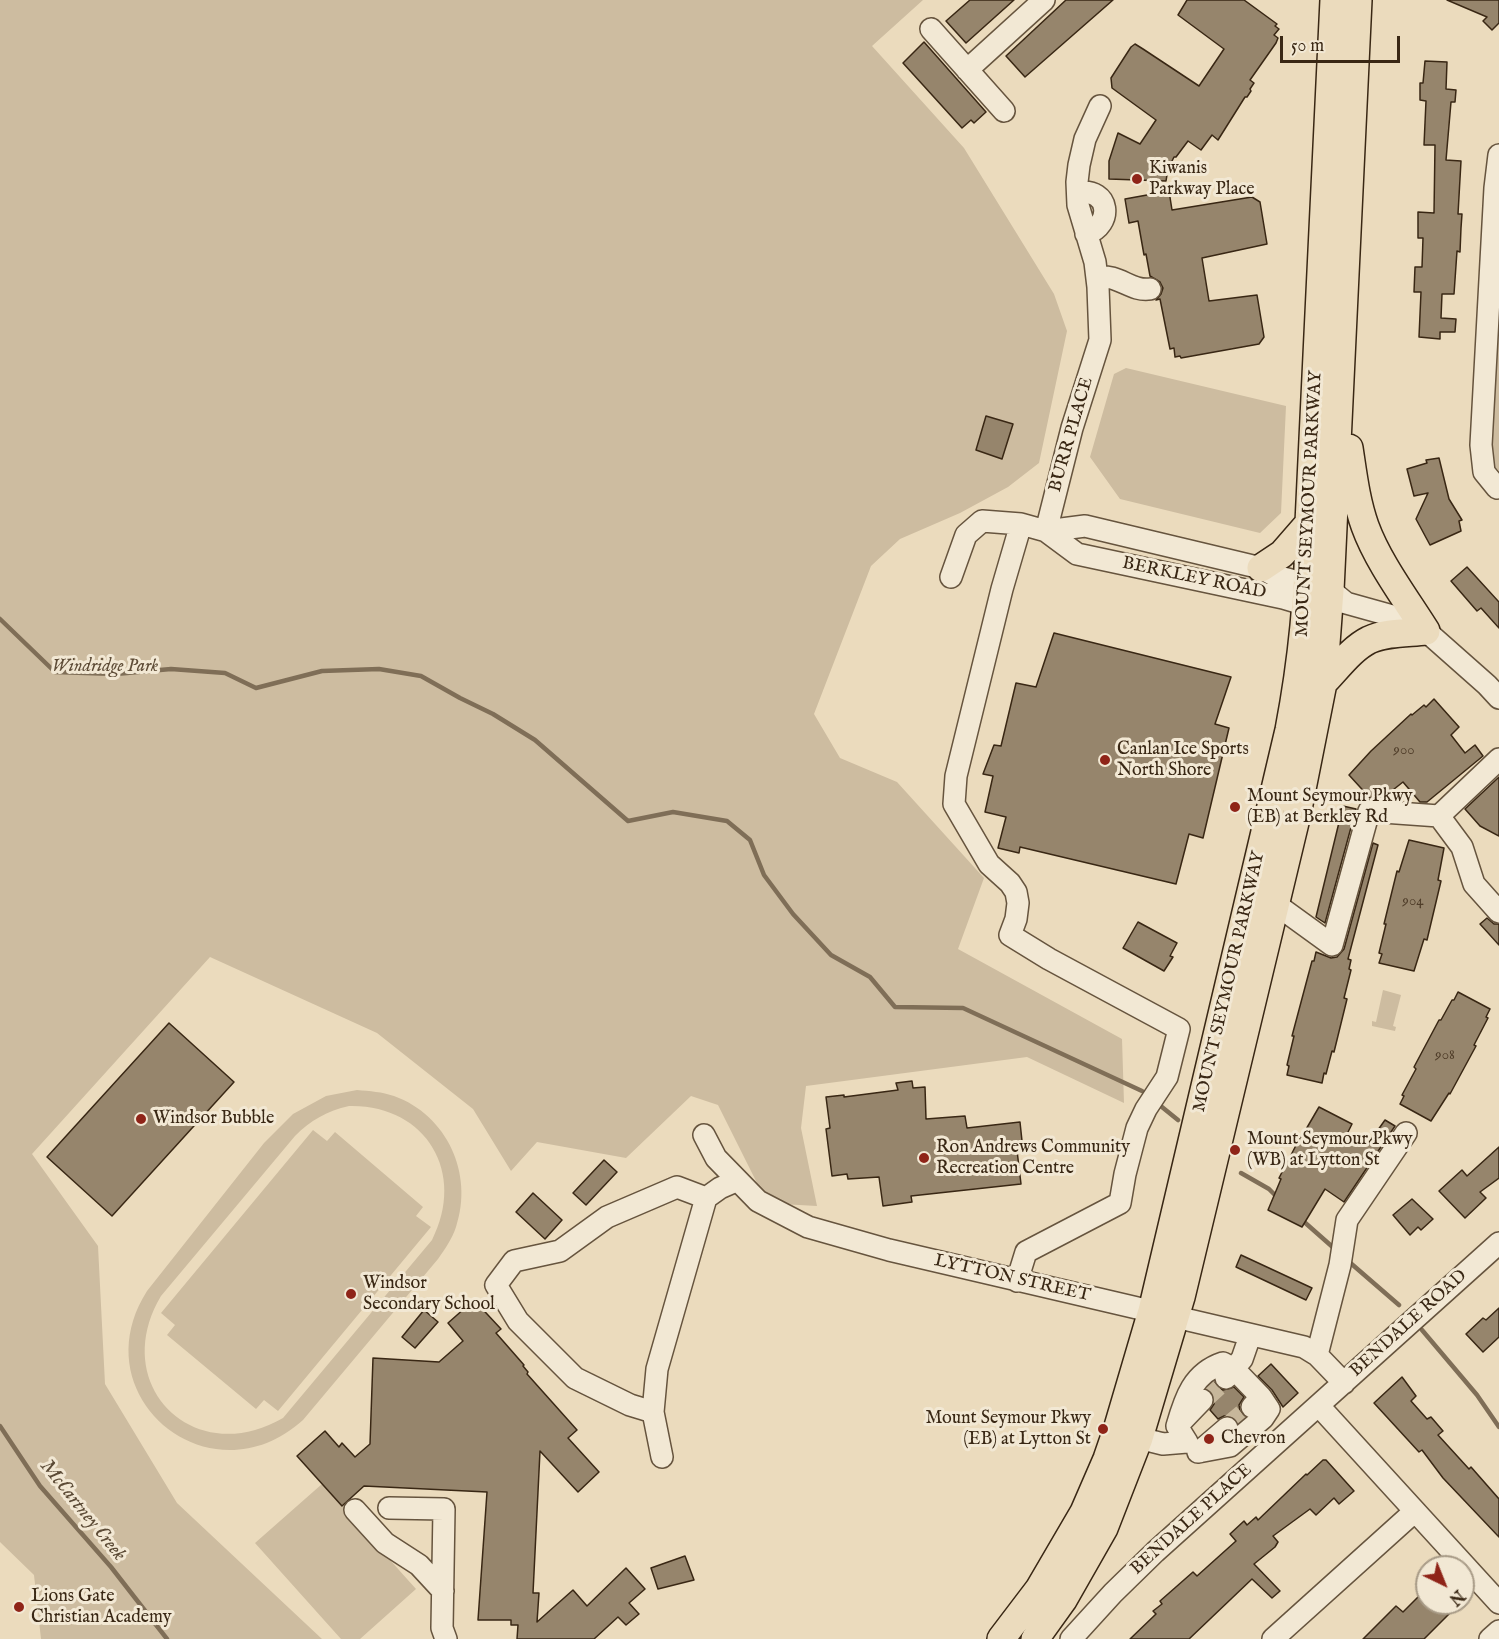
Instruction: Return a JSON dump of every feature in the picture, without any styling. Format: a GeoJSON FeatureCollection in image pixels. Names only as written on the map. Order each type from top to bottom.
{"type":"FeatureCollection","features":[{"type":"Feature","properties":{"kind":"main road","name":"MOUNT SEYMOUR PARKWAY"},"geometry":{"type":"LineString","coordinates":[[1035,1639],[1063,1600],[1104,1528],[1139,1438],[1298,681],[1323,599],[1309,523],[1334,0]]}},
{"type":"Feature","properties":{"kind":"main road","name":"MOUNT SEYMOUR PARKWAY"},"geometry":{"type":"LineString","coordinates":[[1001,1639],[1039,1589],[1084,1512],[1164,1314],[1194,1249],[1274,903],[1297,814],[1323,683],[1323,599],[1341,398],[1358,0]]}},
{"type":"Feature","properties":{"kind":"main road"},"geometry":{"type":"LineString","coordinates":[[1323,683],[1356,649],[1369,640],[1426,631],[1377,553],[1365,526],[1356,490],[1341,398]]}},
{"type":"Feature","properties":{"kind":"main road"},"geometry":{"type":"LineString","coordinates":[[1261,568],[1282,554],[1309,523]]}},
{"type":"Feature","properties":{"kind":"street"},"geometry":{"type":"LineString","coordinates":[[967,70],[1044,0]]}},
{"type":"Feature","properties":{"kind":"street"},"geometry":{"type":"LineString","coordinates":[[931,29],[1004,111]]}},
{"type":"Feature","properties":{"kind":"street"},"geometry":{"type":"LineString","coordinates":[[1100,106],[1089,126],[1078,165],[1078,205],[1095,262],[1097,277],[1107,275],[1137,288],[1150,289]]}},
{"type":"Feature","properties":{"kind":"street"},"geometry":{"type":"LineString","coordinates":[[1499,155],[1495,188],[1481,445],[1484,472],[1497,489],[1499,487]]}},
{"type":"Feature","properties":{"kind":"street","name":"BURR PLACE"},"geometry":{"type":"LineString","coordinates":[[1046,531],[1072,428],[1100,340],[1097,277]]}},
{"type":"Feature","properties":{"kind":"street"},"geometry":{"type":"LineString","coordinates":[[1484,382],[1499,399]]}},
{"type":"Feature","properties":{"kind":"street","name":"BERKLEY ROAD"},"geometry":{"type":"LineString","coordinates":[[951,577],[966,535],[982,521],[1021,524],[1046,531],[1077,554],[1283,598],[1323,599]]}},
{"type":"Feature","properties":{"kind":"street"},"geometry":{"type":"LineString","coordinates":[[1017,1281],[1026,1252],[1120,1203],[1137,1128],[1146,1109],[1167,1077],[1179,1029],[1049,959],[1010,935],[1016,919],[1018,903],[1016,892],[1010,883],[989,864],[954,804],[956,776],[1002,589],[1021,524]]}},
{"type":"Feature","properties":{"kind":"street","name":"BERKLEY ROAD"},"geometry":{"type":"LineString","coordinates":[[1046,531],[1085,526],[1261,568],[1323,599],[1407,620],[1426,631],[1499,698]]}},
{"type":"Feature","properties":{"kind":"street"},"geometry":{"type":"LineString","coordinates":[[1274,903],[1332,945],[1370,811],[1439,816],[1499,759]]}},
{"type":"Feature","properties":{"kind":"street"},"geometry":{"type":"LineString","coordinates":[[1439,816],[1462,847],[1474,884],[1499,912]]}},
{"type":"Feature","properties":{"kind":"street"},"geometry":{"type":"LineString","coordinates":[[1317,1355],[1340,1265],[1347,1220],[1406,1133]]}},
{"type":"Feature","properties":{"kind":"street","name":"LYTTON STREET"},"geometry":{"type":"LineString","coordinates":[[704,1135],[716,1158],[758,1201],[808,1227],[889,1250],[1017,1281],[1304,1347],[1317,1355],[1344,1383]]}},
{"type":"Feature","properties":{"kind":"street"},"geometry":{"type":"LineString","coordinates":[[662,1458],[653,1412],[657,1368],[706,1198],[736,1181]]}},
{"type":"Feature","properties":{"kind":"street"},"geometry":{"type":"LineString","coordinates":[[653,1412],[630,1406],[574,1378],[518,1321],[496,1285],[514,1261],[560,1251],[607,1217],[677,1187],[706,1198]]}},
{"type":"Feature","properties":{"kind":"street","name":"BENDALE ROAD"},"geometry":{"type":"LineString","coordinates":[[1319,1406],[1499,1243]]}},
{"type":"Feature","properties":{"kind":"street"},"geometry":{"type":"LineString","coordinates":[[1230,1373],[1242,1359],[1250,1336]]}},
{"type":"Feature","properties":{"kind":"street"},"geometry":{"type":"LineString","coordinates":[[1223,1363],[1256,1402],[1269,1409],[1263,1418],[1230,1446],[1188,1440],[1185,1399],[1192,1386],[1212,1367],[1223,1363]]}},
{"type":"Feature","properties":{"kind":"street"},"geometry":{"type":"LineString","coordinates":[[1188,1440],[1202,1400]]}},
{"type":"Feature","properties":{"kind":"street"},"geometry":{"type":"LineString","coordinates":[[1319,1406],[1414,1512],[1498,1599]]}},
{"type":"Feature","properties":{"kind":"street","name":"BENDALE PLACE"},"geometry":{"type":"LineString","coordinates":[[1071,1639],[1155,1552],[1319,1406]]}},
{"type":"Feature","properties":{"kind":"street"},"geometry":{"type":"LineString","coordinates":[[1139,1438],[1163,1444],[1188,1440],[1227,1428]]}},
{"type":"Feature","properties":{"kind":"street"},"geometry":{"type":"LineString","coordinates":[[389,1508],[444,1509],[443,1591],[438,1635]]}},
{"type":"Feature","properties":{"kind":"street"},"geometry":{"type":"LineString","coordinates":[[355,1510],[385,1543],[419,1565],[443,1591]]}},
{"type":"Feature","properties":{"kind":"street"},"geometry":{"type":"LineString","coordinates":[[1273,1639],[1414,1512]]}},
{"type":"Feature","properties":{"kind":"street"},"geometry":{"type":"LineString","coordinates":[[1490,1639],[1499,1630]]}},
{"type":"Feature","properties":{"kind":"green space","name":"Windridge Park"},"geometry":{"type":"Polygon","coordinates":[[[0,0],[923,0],[872,46],[964,148],[1054,294],[1067,331],[1039,463],[1008,487],[960,513],[900,539],[871,566],[814,714],[840,758],[897,782],[984,878],[958,949],[1122,1039],[1124,1103],[1027,1057],[806,1086],[801,1128],[817,1206],[781,1204],[760,1189],[718,1105],[691,1096],[626,1158],[537,1142],[511,1171],[473,1109],[377,1033],[210,957],[32,1154],[98,1246],[105,1384],[177,1503],[322,1639],[41,1639],[34,1575],[0,1542],[0,0]]]}},
{"type":"Feature","properties":{"kind":"green space"},"geometry":{"type":"Polygon","coordinates":[[[1499,259],[1499,471],[1492,464],[1489,448],[1499,259]]]}},
{"type":"Feature","properties":{"kind":"green space"},"geometry":{"type":"Polygon","coordinates":[[[1126,368],[1286,406],[1281,513],[1260,533],[1120,499],[1090,457],[1114,374],[1126,368]]]}},
{"type":"Feature","properties":{"kind":"green space"},"geometry":{"type":"Polygon","coordinates":[[[1383,990],[1401,995],[1393,1026],[1396,1027],[1395,1031],[1372,1026],[1372,1021],[1376,1022],[1383,990]]]}},
{"type":"Feature","properties":{"kind":"green space"},"geometry":{"type":"Polygon","coordinates":[[[357,1090],[371,1091],[394,1096],[413,1105],[429,1117],[442,1132],[452,1149],[458,1167],[461,1207],[456,1227],[438,1259],[303,1420],[267,1443],[230,1450],[195,1444],[165,1426],[142,1400],[130,1367],[131,1330],[147,1291],[264,1143],[293,1114],[326,1096],[357,1090]],[[349,1106],[341,1108],[326,1113],[301,1130],[161,1296],[147,1329],[145,1360],[153,1387],[169,1410],[191,1426],[219,1433],[250,1431],[283,1418],[432,1240],[442,1215],[444,1190],[441,1167],[432,1147],[418,1130],[399,1117],[376,1108],[349,1106]]]}},
{"type":"Feature","properties":{"kind":"green space"},"geometry":{"type":"Polygon","coordinates":[[[313,1130],[327,1141],[335,1132],[423,1207],[416,1216],[431,1227],[278,1411],[264,1400],[256,1409],[167,1335],[175,1325],[161,1313],[313,1130]]]}},
{"type":"Feature","properties":{"kind":"green space"},"geometry":{"type":"Polygon","coordinates":[[[322,1484],[416,1589],[360,1639],[341,1639],[255,1543],[322,1484]]]}},
{"type":"Feature","properties":{"kind":"building"},"geometry":{"type":"Polygon","coordinates":[[[970,0],[1014,0],[966,43],[946,21],[970,0]]]}},
{"type":"Feature","properties":{"kind":"building"},"geometry":{"type":"Polygon","coordinates":[[[1066,0],[1113,0],[1025,77],[1006,56],[1066,0]]]}},
{"type":"Feature","properties":{"kind":"building"},"geometry":{"type":"Polygon","coordinates":[[[1187,0],[1244,0],[1277,24],[1275,26],[1279,29],[1274,35],[1278,38],[1276,43],[1250,80],[1254,83],[1251,91],[1218,140],[1212,135],[1201,150],[1188,141],[1174,157],[1168,169],[1166,181],[1109,179],[1109,161],[1118,133],[1140,144],[1156,120],[1112,88],[1111,78],[1131,47],[1135,44],[1199,86],[1224,49],[1178,15],[1187,0]]]}},
{"type":"Feature","properties":{"kind":"building"},"geometry":{"type":"Polygon","coordinates":[[[1447,0],[1499,0],[1499,23],[1492,30],[1483,21],[1487,17],[1447,0]]]}},
{"type":"Feature","properties":{"kind":"building"},"geometry":{"type":"Polygon","coordinates":[[[924,42],[986,112],[974,123],[971,120],[962,128],[903,63],[924,42]]]}},
{"type":"Feature","properties":{"kind":"building"},"geometry":{"type":"Polygon","coordinates":[[[1425,61],[1447,62],[1446,89],[1456,90],[1455,102],[1451,102],[1446,160],[1461,161],[1458,214],[1462,214],[1460,252],[1457,251],[1454,294],[1442,294],[1441,318],[1456,319],[1455,332],[1440,332],[1440,339],[1419,337],[1421,292],[1414,292],[1415,267],[1422,267],[1423,238],[1418,238],[1418,212],[1434,213],[1435,145],[1424,145],[1426,101],[1420,100],[1420,83],[1423,83],[1425,61]]]}},
{"type":"Feature","properties":{"kind":"building"},"geometry":{"type":"Polygon","coordinates":[[[1169,191],[1172,210],[1252,197],[1260,202],[1267,244],[1202,258],[1209,301],[1257,295],[1264,337],[1259,344],[1181,358],[1180,356],[1175,357],[1174,348],[1170,349],[1160,299],[1156,300],[1163,288],[1160,282],[1150,276],[1138,221],[1129,223],[1125,199],[1169,191]]]}},
{"type":"Feature","properties":{"kind":"building"},"geometry":{"type":"Polygon","coordinates":[[[986,416],[1013,424],[1002,459],[976,450],[986,416]]]}},
{"type":"Feature","properties":{"kind":"building"},"geometry":{"type":"Polygon","coordinates":[[[1439,458],[1449,499],[1462,520],[1459,521],[1461,531],[1430,545],[1416,519],[1428,493],[1414,496],[1407,469],[1427,463],[1426,460],[1439,458]]]}},
{"type":"Feature","properties":{"kind":"building"},"geometry":{"type":"Polygon","coordinates":[[[1467,567],[1499,602],[1499,628],[1481,608],[1477,611],[1451,581],[1467,567]]]}},
{"type":"Feature","properties":{"kind":"building","name":"Canlan Ice Sports North Shore"},"geometry":{"type":"Polygon","coordinates":[[[1054,633],[1231,677],[1215,724],[1229,728],[1203,838],[1189,834],[1176,884],[1020,847],[1019,853],[998,848],[1006,817],[985,812],[993,776],[983,774],[994,745],[1001,746],[1016,683],[1036,687],[1054,633]]]}},
{"type":"Feature","properties":{"kind":"building"},"geometry":{"type":"Polygon","coordinates":[[[1434,699],[1459,727],[1451,735],[1465,753],[1475,745],[1483,756],[1427,802],[1420,802],[1403,782],[1384,797],[1370,798],[1349,775],[1411,714],[1424,705],[1426,707],[1434,699]]]}},
{"type":"Feature","properties":{"kind":"building"},"geometry":{"type":"Polygon","coordinates":[[[1499,777],[1499,836],[1480,826],[1465,809],[1499,777]]]}},
{"type":"Feature","properties":{"kind":"building"},"geometry":{"type":"Polygon","coordinates":[[[1343,806],[1356,809],[1325,923],[1316,917],[1343,806]]]}},
{"type":"Feature","properties":{"kind":"building"},"geometry":{"type":"Polygon","coordinates":[[[1409,840],[1444,848],[1438,880],[1441,881],[1427,940],[1424,939],[1414,971],[1379,963],[1386,924],[1384,924],[1397,871],[1399,872],[1409,840]]]}},
{"type":"Feature","properties":{"kind":"building"},"geometry":{"type":"Polygon","coordinates":[[[1373,843],[1378,845],[1348,959],[1351,960],[1349,969],[1351,970],[1344,998],[1347,999],[1326,1074],[1324,1073],[1322,1083],[1287,1075],[1294,1036],[1292,1036],[1312,961],[1314,961],[1316,952],[1331,958],[1337,957],[1344,949],[1373,843]]]}},
{"type":"Feature","properties":{"kind":"building"},"geometry":{"type":"Polygon","coordinates":[[[1487,918],[1494,924],[1499,924],[1499,945],[1480,924],[1487,918]]]}},
{"type":"Feature","properties":{"kind":"building"},"geometry":{"type":"Polygon","coordinates":[[[1138,922],[1177,943],[1170,956],[1173,957],[1164,971],[1123,948],[1138,922]]]}},
{"type":"Feature","properties":{"kind":"building"},"geometry":{"type":"Polygon","coordinates":[[[1458,992],[1490,1009],[1486,1017],[1488,1018],[1474,1045],[1476,1046],[1450,1094],[1431,1121],[1400,1104],[1404,1096],[1402,1095],[1416,1069],[1414,1067],[1439,1020],[1458,992]]]}},
{"type":"Feature","properties":{"kind":"building","name":"Windsor Bubble"},"geometry":{"type":"Polygon","coordinates":[[[169,1023],[234,1082],[112,1216],[47,1157],[169,1023]]]}},
{"type":"Feature","properties":{"kind":"building","name":"Ron Andrews Community Recreation Centre"},"geometry":{"type":"Polygon","coordinates":[[[912,1081],[913,1088],[925,1087],[926,1119],[965,1116],[967,1128],[1020,1122],[1022,1141],[1016,1142],[1021,1184],[911,1196],[912,1202],[883,1206],[879,1177],[848,1179],[847,1174],[832,1176],[826,1129],[830,1128],[826,1097],[898,1090],[896,1083],[912,1081]]]}},
{"type":"Feature","properties":{"kind":"building"},"geometry":{"type":"Polygon","coordinates":[[[1319,1107],[1352,1124],[1347,1134],[1368,1144],[1385,1120],[1395,1126],[1344,1202],[1325,1189],[1302,1227],[1268,1210],[1281,1179],[1279,1178],[1319,1107]]]}},
{"type":"Feature","properties":{"kind":"building"},"geometry":{"type":"Polygon","coordinates":[[[1499,1147],[1499,1178],[1480,1192],[1486,1198],[1465,1218],[1439,1191],[1462,1170],[1467,1176],[1499,1147]]]}},
{"type":"Feature","properties":{"kind":"building"},"geometry":{"type":"Polygon","coordinates":[[[604,1160],[617,1172],[586,1205],[573,1193],[604,1160]]]}},
{"type":"Feature","properties":{"kind":"building"},"geometry":{"type":"Polygon","coordinates":[[[533,1193],[562,1220],[545,1239],[516,1212],[533,1193]]]}},
{"type":"Feature","properties":{"kind":"building"},"geometry":{"type":"Polygon","coordinates":[[[1412,1199],[1433,1219],[1421,1230],[1418,1227],[1410,1235],[1393,1215],[1412,1199]]]}},
{"type":"Feature","properties":{"kind":"building"},"geometry":{"type":"Polygon","coordinates":[[[1241,1255],[1312,1288],[1306,1300],[1236,1267],[1241,1255]]]}},
{"type":"Feature","properties":{"kind":"building","name":"Windsor Secondary School"},"geometry":{"type":"Polygon","coordinates":[[[474,1300],[501,1329],[496,1333],[524,1365],[527,1374],[577,1430],[568,1438],[599,1472],[578,1492],[540,1451],[533,1593],[539,1593],[537,1622],[573,1590],[587,1606],[626,1568],[645,1589],[629,1603],[639,1614],[626,1625],[618,1617],[594,1639],[517,1639],[518,1625],[511,1625],[511,1620],[478,1620],[487,1492],[364,1486],[342,1506],[297,1456],[325,1431],[339,1447],[342,1443],[355,1457],[370,1444],[373,1358],[439,1362],[463,1341],[448,1323],[474,1300]]]}},
{"type":"Feature","properties":{"kind":"building"},"geometry":{"type":"Polygon","coordinates":[[[1499,1308],[1499,1337],[1483,1352],[1466,1334],[1483,1318],[1486,1320],[1499,1308]]]}},
{"type":"Feature","properties":{"kind":"building"},"geometry":{"type":"Polygon","coordinates":[[[424,1310],[438,1322],[415,1348],[402,1337],[424,1310]]]}},
{"type":"Feature","properties":{"kind":"building"},"geometry":{"type":"Polygon","coordinates":[[[1271,1364],[1298,1393],[1283,1407],[1272,1390],[1258,1376],[1271,1364]]]}},
{"type":"Feature","properties":{"kind":"building"},"geometry":{"type":"Polygon","coordinates":[[[1402,1377],[1416,1396],[1411,1401],[1427,1419],[1431,1417],[1443,1431],[1438,1435],[1469,1469],[1471,1467],[1499,1499],[1499,1537],[1443,1478],[1422,1450],[1419,1452],[1374,1403],[1402,1377]]]}},
{"type":"Feature","properties":{"kind":"building"},"geometry":{"type":"Polygon","coordinates":[[[1214,1382],[1223,1390],[1234,1387],[1244,1397],[1239,1405],[1244,1417],[1238,1422],[1231,1416],[1218,1419],[1210,1410],[1214,1404],[1214,1397],[1207,1389],[1214,1382]]]}},
{"type":"Feature","properties":{"kind":"building"},"geometry":{"type":"Polygon","coordinates":[[[1323,1460],[1326,1460],[1354,1491],[1339,1504],[1334,1498],[1316,1515],[1310,1509],[1273,1536],[1278,1542],[1275,1547],[1254,1564],[1280,1591],[1272,1598],[1252,1579],[1189,1639],[1130,1639],[1156,1614],[1153,1611],[1162,1604],[1160,1601],[1193,1572],[1197,1576],[1236,1541],[1230,1534],[1244,1521],[1247,1525],[1256,1517],[1258,1520],[1323,1460]]]}},
{"type":"Feature","properties":{"kind":"building"},"geometry":{"type":"Polygon","coordinates":[[[685,1556],[694,1580],[658,1589],[651,1568],[685,1556]]]}},
{"type":"Feature","properties":{"kind":"building"},"geometry":{"type":"Polygon","coordinates":[[[1415,1600],[1415,1615],[1448,1615],[1424,1639],[1363,1639],[1396,1606],[1403,1612],[1415,1600]]]}},
{"type":"Feature","properties":{"kind":"waterway"},"geometry":{"type":"LineString","coordinates":[[0,619],[55,672],[116,674],[171,669],[225,673],[256,688],[322,671],[379,669],[421,676],[493,714],[535,740],[628,821],[673,812],[727,821],[750,840],[764,875],[793,914],[831,955],[870,977],[895,1007],[963,1008],[1142,1091]]}},
{"type":"Feature","properties":{"kind":"waterway"},"geometry":{"type":"LineString","coordinates":[[1157,1103],[1178,1120]]}},
{"type":"Feature","properties":{"kind":"waterway"},"geometry":{"type":"LineString","coordinates":[[1241,1173],[1269,1189],[1278,1198]]}},
{"type":"Feature","properties":{"kind":"waterway"},"geometry":{"type":"LineString","coordinates":[[1302,1220],[1336,1250]]}},
{"type":"Feature","properties":{"kind":"waterway"},"geometry":{"type":"LineString","coordinates":[[1347,1260],[1399,1305]]}},
{"type":"Feature","properties":{"kind":"waterway"},"geometry":{"type":"LineString","coordinates":[[1422,1330],[1477,1395],[1499,1427]]}},
{"type":"Feature","properties":{"kind":"waterway","name":"McCartney Creek"},"geometry":{"type":"LineString","coordinates":[[0,1426],[40,1486],[111,1567],[167,1639]]}},
{"type":"Feature","properties":{"kind":"tunnel"},"geometry":{"type":"LineString","coordinates":[[1202,1400],[1226,1378]]}},
{"type":"Feature","properties":{"kind":"tunnel"},"geometry":{"type":"LineString","coordinates":[[1227,1428],[1252,1407]]}},
{"type":"Feature","properties":{"kind":"place","name":"Kiwanis Parkway Place"},"geometry":{"type":"Point","coordinates":[1137,179]}},
{"type":"Feature","properties":{"kind":"place","name":"Canlan Ice Sports North Shore"},"geometry":{"type":"Point","coordinates":[1105,760]}},
{"type":"Feature","properties":{"kind":"place","name":"Mount Seymour Pkwy (EB) at Berkley Rd"},"geometry":{"type":"Point","coordinates":[1235,807]}},
{"type":"Feature","properties":{"kind":"place","name":"Windsor Bubble"},"geometry":{"type":"Point","coordinates":[141,1119]}},
{"type":"Feature","properties":{"kind":"place","name":"Mount Seymour Pkwy (WB) at Lytton St"},"geometry":{"type":"Point","coordinates":[1235,1150]}},
{"type":"Feature","properties":{"kind":"place","name":"Ron Andrews Community Recreation Centre"},"geometry":{"type":"Point","coordinates":[924,1158]}},
{"type":"Feature","properties":{"kind":"place","name":"Windsor Secondary School"},"geometry":{"type":"Point","coordinates":[351,1294]}},
{"type":"Feature","properties":{"kind":"place","name":"Mount Seymour Pkwy (EB) at Lytton St"},"geometry":{"type":"Point","coordinates":[1103,1429]}},
{"type":"Feature","properties":{"kind":"place","name":"Chevron"},"geometry":{"type":"Point","coordinates":[1209,1439]}},
{"type":"Feature","properties":{"kind":"place","name":"Lions Gate Christian Academy"},"geometry":{"type":"Point","coordinates":[19,1607]}}]}
